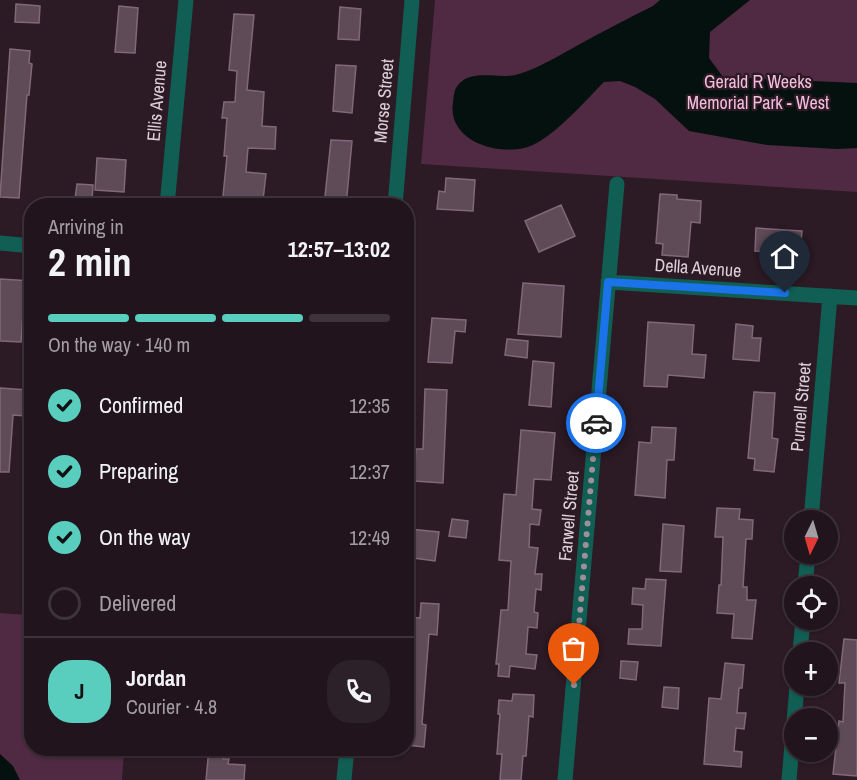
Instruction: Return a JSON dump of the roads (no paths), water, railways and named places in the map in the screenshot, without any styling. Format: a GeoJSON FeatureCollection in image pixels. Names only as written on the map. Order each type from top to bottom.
{"type":"FeatureCollection","features":[{"type":"Feature","properties":{"kind":"street","name":"Ellis Avenue"},"geometry":{"type":"LineString","coordinates":[[168,198],[186,0]]}},
{"type":"Feature","properties":{"kind":"street","name":"Morse Street"},"geometry":{"type":"LineString","coordinates":[[396,198],[412,0]]}},
{"type":"Feature","properties":{"kind":"street","name":"Farwell Street"},"geometry":{"type":"LineString","coordinates":[[566,780],[617,184]]}},
{"type":"Feature","properties":{"kind":"street"},"geometry":{"type":"LineString","coordinates":[[0,243],[24,245]]}},
{"type":"Feature","properties":{"kind":"street","name":"Della Avenue"},"geometry":{"type":"LineString","coordinates":[[608,282],[857,298]]}},
{"type":"Feature","properties":{"kind":"street","name":"Purnell Street"},"geometry":{"type":"LineString","coordinates":[[812,510],[830,296]]}},
{"type":"Feature","properties":{"kind":"street"},"geometry":{"type":"LineString","coordinates":[[789,780],[796,696]]}},
{"type":"Feature","properties":{"kind":"street"},"geometry":{"type":"LineString","coordinates":[[344,780],[346,756]]}},
{"type":"Feature","properties":{"kind":"park label","name":"Gerald R Weeks Memorial Park - West"},"geometry":{"type":"Point","coordinates":[758,92]}}]}
